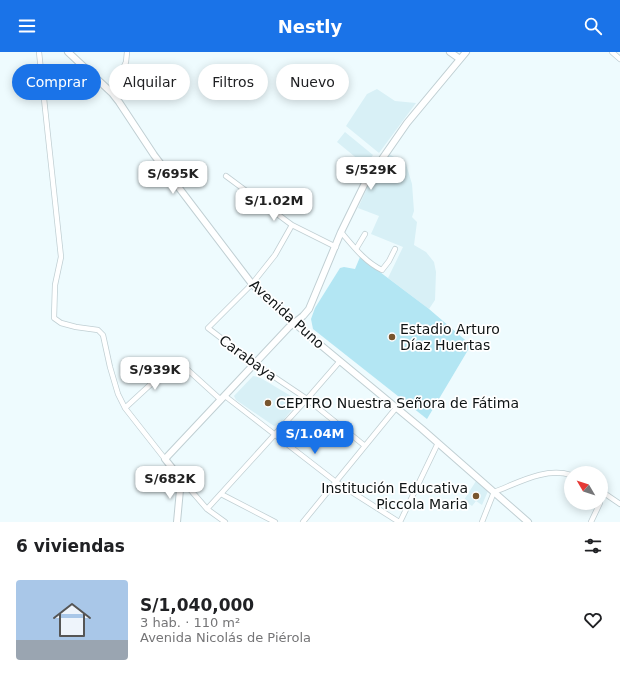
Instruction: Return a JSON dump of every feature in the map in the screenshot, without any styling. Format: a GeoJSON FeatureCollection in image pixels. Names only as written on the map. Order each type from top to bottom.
{"type":"FeatureCollection","features":[{"type":"Feature","properties":{"kind":"street"},"geometry":{"type":"LineString","coordinates":[[39,52],[61,257],[55,285],[54,318],[61,323],[98,330],[103,335],[116,387],[125,408],[181,479],[207,509],[225,522]]}},
{"type":"Feature","properties":{"kind":"street","name":"Avenida Puno"},"geometry":{"type":"LineString","coordinates":[[68,52],[109,90]]}},
{"type":"Feature","properties":{"kind":"street"},"geometry":{"type":"LineString","coordinates":[[125,64],[127,52]]}},
{"type":"Feature","properties":{"kind":"street"},"geometry":{"type":"LineString","coordinates":[[450,52],[460,60]]}},
{"type":"Feature","properties":{"kind":"street"},"geometry":{"type":"LineString","coordinates":[[166,459],[289,327],[309,309],[341,232],[361,190],[373,170],[406,123],[466,52]]}},
{"type":"Feature","properties":{"kind":"street"},"geometry":{"type":"LineString","coordinates":[[612,52],[620,59]]}},
{"type":"Feature","properties":{"kind":"street","name":"Avenida Puno"},"geometry":{"type":"LineString","coordinates":[[117,100],[154,155],[252,284],[294,323],[438,442],[528,522]]}},
{"type":"Feature","properties":{"kind":"street"},"geometry":{"type":"LineString","coordinates":[[226,176],[292,225],[336,247]]}},
{"type":"Feature","properties":{"kind":"street"},"geometry":{"type":"LineString","coordinates":[[252,284],[275,255],[292,225]]}},
{"type":"Feature","properties":{"kind":"street"},"geometry":{"type":"LineString","coordinates":[[341,232],[356,249],[382,270],[389,261],[395,249]]}},
{"type":"Feature","properties":{"kind":"street"},"geometry":{"type":"LineString","coordinates":[[356,249],[364,234]]}},
{"type":"Feature","properties":{"kind":"street","name":"Carabaya"},"geometry":{"type":"LineString","coordinates":[[252,284],[208,328],[254,364],[307,399],[365,446]]}},
{"type":"Feature","properties":{"kind":"street"},"geometry":{"type":"LineString","coordinates":[[125,408],[176,361],[178,361],[223,398],[275,435],[336,482],[399,522],[438,442]]}},
{"type":"Feature","properties":{"kind":"street"},"geometry":{"type":"LineString","coordinates":[[207,509],[340,361]]}},
{"type":"Feature","properties":{"kind":"street"},"geometry":{"type":"LineString","coordinates":[[303,522],[396,408]]}},
{"type":"Feature","properties":{"kind":"street"},"geometry":{"type":"LineString","coordinates":[[482,522],[494,492],[538,475],[554,473],[564,474]]}},
{"type":"Feature","properties":{"kind":"street"},"geometry":{"type":"LineString","coordinates":[[177,522],[181,479]]}},
{"type":"Feature","properties":{"kind":"street"},"geometry":{"type":"LineString","coordinates":[[221,494],[275,522]]}},
{"type":"Feature","properties":{"kind":"street"},"geometry":{"type":"LineString","coordinates":[[608,496],[620,504]]}},
{"type":"Feature","properties":{"kind":"street"},"geometry":{"type":"LineString","coordinates":[[591,522],[597,510]]}},
{"type":"Feature","properties":{"kind":"shaded area"},"geometry":{"type":"Polygon","coordinates":[[[377,89],[395,101],[416,103],[379,153],[346,126],[367,94],[377,89]]]}},
{"type":"Feature","properties":{"kind":"shaded area"},"geometry":{"type":"Polygon","coordinates":[[[345,132],[373,155],[365,165],[337,142],[345,132]]]}},
{"type":"Feature","properties":{"kind":"shaded area"},"geometry":{"type":"Polygon","coordinates":[[[389,154],[406,164],[412,184],[414,211],[412,217],[417,222],[414,245],[426,252],[434,262],[436,272],[435,300],[429,309],[388,278],[403,247],[371,234],[379,216],[358,208],[367,188],[389,154]]]}},
{"type":"Feature","properties":{"kind":"shaded area","name":"Estadio Arturo Díaz Huertas"},"geometry":{"type":"Polygon","coordinates":[[[360,257],[429,309],[471,345],[427,419],[313,329],[311,319],[315,308],[340,268],[344,267],[355,269],[360,257]]]}},
{"type":"Feature","properties":{"kind":"shaded area","name":"CEPTRO Nuestra Señora de Fátima"},"geometry":{"type":"Polygon","coordinates":[[[253,376],[259,377],[296,399],[295,406],[280,424],[274,426],[236,400],[234,396],[253,376]]]}},
{"type":"Feature","properties":{"kind":"shaded area","name":"Institución Educativa Piccola Maria"},"geometry":{"type":"Polygon","coordinates":[[[476,481],[488,491],[482,505],[476,501],[472,506],[464,500],[476,481]]]}},
{"type":"Feature","properties":{"kind":"place","name":"Estadio Arturo Díaz Huertas"},"geometry":{"type":"Point","coordinates":[392,337]}},
{"type":"Feature","properties":{"kind":"place","name":"CEPTRO Nuestra Señora de Fátima"},"geometry":{"type":"Point","coordinates":[268,403]}},
{"type":"Feature","properties":{"kind":"place","name":"Institución Educativa Piccola Maria"},"geometry":{"type":"Point","coordinates":[476,496]}}]}
